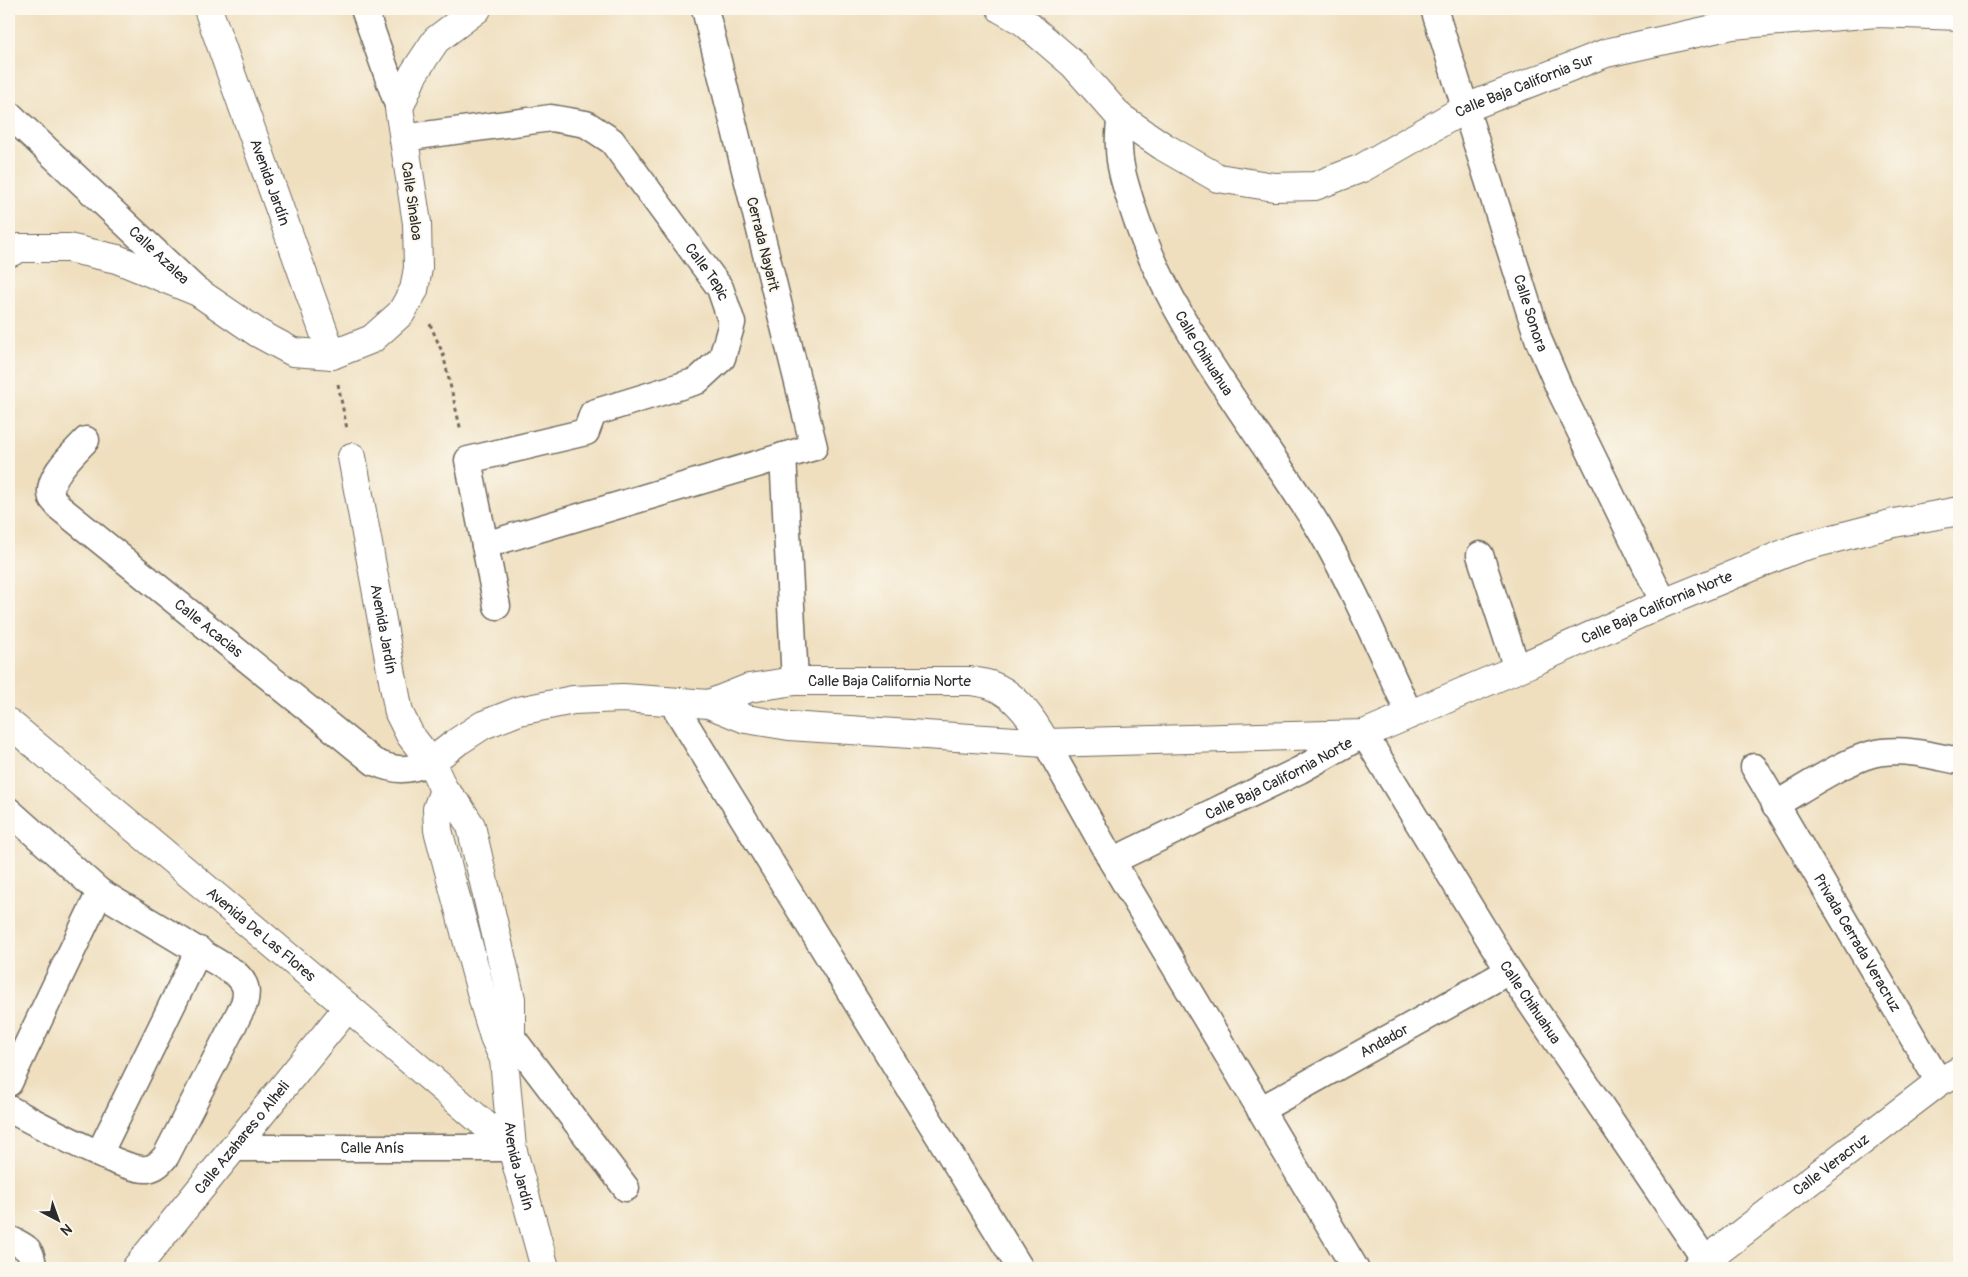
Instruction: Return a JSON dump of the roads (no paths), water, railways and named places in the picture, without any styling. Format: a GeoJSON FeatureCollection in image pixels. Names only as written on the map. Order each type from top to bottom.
{"type":"FeatureCollection","features":[{"type":"Feature","properties":{"kind":"street","name":"Avenida Jardín"},"geometry":{"type":"LineString","coordinates":[[208,9],[332,355]]}},
{"type":"Feature","properties":{"kind":"street","name":"Calle Sinaloa"},"geometry":{"type":"LineString","coordinates":[[332,355],[372,339],[401,313],[414,290],[418,268],[417,223],[399,108],[364,9]]}},
{"type":"Feature","properties":{"kind":"street"},"geometry":{"type":"LineString","coordinates":[[399,108],[414,73],[436,40],[477,9]]}},
{"type":"Feature","properties":{"kind":"street","name":"Cerrada Nayarit"},"geometry":{"type":"LineString","coordinates":[[485,545],[814,447],[705,9]]}},
{"type":"Feature","properties":{"kind":"street"},"geometry":{"type":"LineString","coordinates":[[1001,9],[1024,22],[1073,64],[1120,117]]}},
{"type":"Feature","properties":{"kind":"street","name":"Calle Sonora"},"geometry":{"type":"LineString","coordinates":[[1434,9],[1539,341],[1560,390],[1664,603]]}},
{"type":"Feature","properties":{"kind":"street","name":"Calle Baja California Sur"},"geometry":{"type":"LineString","coordinates":[[1120,117],[1164,147],[1218,178],[1274,187],[1315,186],[1362,168],[1466,108],[1606,53],[1732,25],[1877,13],[1959,16]]}},
{"type":"Feature","properties":{"kind":"street","name":"Calle Azalea"},"geometry":{"type":"LineString","coordinates":[[9,114],[198,292],[258,333],[293,352],[332,355]]}},
{"type":"Feature","properties":{"kind":"street","name":"Calle Chihuahua"},"geometry":{"type":"LineString","coordinates":[[1120,117],[1118,148],[1125,184],[1138,225],[1160,276],[1195,341],[1318,527],[1337,560],[1410,715]]}},
{"type":"Feature","properties":{"kind":"street","name":"Calle Tepic"},"geometry":{"type":"LineString","coordinates":[[403,138],[551,118],[586,124],[612,141],[720,288],[732,323],[722,358],[697,381],[593,414],[586,432],[468,460],[485,545]]}},
{"type":"Feature","properties":{"kind":"street"},"geometry":{"type":"LineString","coordinates":[[9,253],[20,248],[68,248],[78,250],[116,259],[198,292]]}},
{"type":"Feature","properties":{"kind":"street","name":"Calle Acacias"},"geometry":{"type":"LineString","coordinates":[[86,440],[57,474],[52,485],[52,498],[60,508],[374,762],[390,769],[412,770],[431,762]]}},
{"type":"Feature","properties":{"kind":"street"},"geometry":{"type":"LineString","coordinates":[[783,456],[795,681]]}},
{"type":"Feature","properties":{"kind":"street","name":"Avenida Jardín"},"geometry":{"type":"LineString","coordinates":[[352,457],[399,713],[410,735],[431,762],[444,790],[459,807],[471,826],[511,999],[503,1044],[512,1148],[545,1268]]}},
{"type":"Feature","properties":{"kind":"street","name":"Calle Baja California Norte"},"geometry":{"type":"LineString","coordinates":[[1112,862],[1300,770],[1364,734],[1517,669],[1664,603],[1798,548],[1894,522],[1959,510]]}},
{"type":"Feature","properties":{"kind":"street"},"geometry":{"type":"LineString","coordinates":[[485,545],[497,606]]}},
{"type":"Feature","properties":{"kind":"street"},"geometry":{"type":"LineString","coordinates":[[1480,555],[1517,669]]}},
{"type":"Feature","properties":{"kind":"street","name":"Calle Baja California Norte"},"geometry":{"type":"LineString","coordinates":[[709,704],[750,688],[795,681],[970,681],[993,686],[1013,698],[1032,720],[1046,744]]}},
{"type":"Feature","properties":{"kind":"street","name":"Calle Baja California Norte"},"geometry":{"type":"LineString","coordinates":[[431,762],[457,742],[484,725],[519,711],[573,700],[623,698],[709,704],[746,720],[789,726],[1046,744],[1364,734]]}},
{"type":"Feature","properties":{"kind":"street"},"geometry":{"type":"LineString","coordinates":[[672,702],[1020,1268]]}},
{"type":"Feature","properties":{"kind":"street","name":"Avenida De Las Flores"},"geometry":{"type":"LineString","coordinates":[[9,723],[348,1007],[512,1148]]}},
{"type":"Feature","properties":{"kind":"street","name":"Calle Chihuahua"},"geometry":{"type":"LineString","coordinates":[[1364,734],[1509,970],[1701,1265]]}},
{"type":"Feature","properties":{"kind":"street"},"geometry":{"type":"LineString","coordinates":[[1046,744],[1112,862],[1355,1268]]}},
{"type":"Feature","properties":{"kind":"street"},"geometry":{"type":"LineString","coordinates":[[1775,804],[1859,758],[1882,752],[1912,752],[1959,761]]}},
{"type":"Feature","properties":{"kind":"street","name":"Privada Cerrada Veracruz"},"geometry":{"type":"LineString","coordinates":[[1754,767],[1775,804],[1949,1077]]}},
{"type":"Feature","properties":{"kind":"street"},"geometry":{"type":"LineString","coordinates":[[9,1109],[99,1154],[136,1168],[147,1169],[158,1165],[166,1156],[244,1004],[247,993],[244,981],[235,973],[100,892],[11,820]]}},
{"type":"Feature","properties":{"kind":"street"},"geometry":{"type":"LineString","coordinates":[[9,1083],[100,892]]}},
{"type":"Feature","properties":{"kind":"street"},"geometry":{"type":"LineString","coordinates":[[99,1154],[199,950]]}},
{"type":"Feature","properties":{"kind":"street","name":"Andador"},"geometry":{"type":"LineString","coordinates":[[1260,1110],[1509,970]]}},
{"type":"Feature","properties":{"kind":"street","name":"Calle Azahares o Alheli"},"geometry":{"type":"LineString","coordinates":[[136,1268],[348,1007]]}},
{"type":"Feature","properties":{"kind":"street"},"geometry":{"type":"LineString","coordinates":[[503,1044],[626,1188]]}},
{"type":"Feature","properties":{"kind":"street","name":"Calle Veracruz"},"geometry":{"type":"LineString","coordinates":[[1701,1265],[1949,1077]]}},
{"type":"Feature","properties":{"kind":"street","name":"Calle Anís"},"geometry":{"type":"LineString","coordinates":[[233,1148],[512,1148]]}},
{"type":"Feature","properties":{"kind":"street"},"geometry":{"type":"LineString","coordinates":[[9,1239],[24,1246],[32,1256],[33,1268]]}}]}
